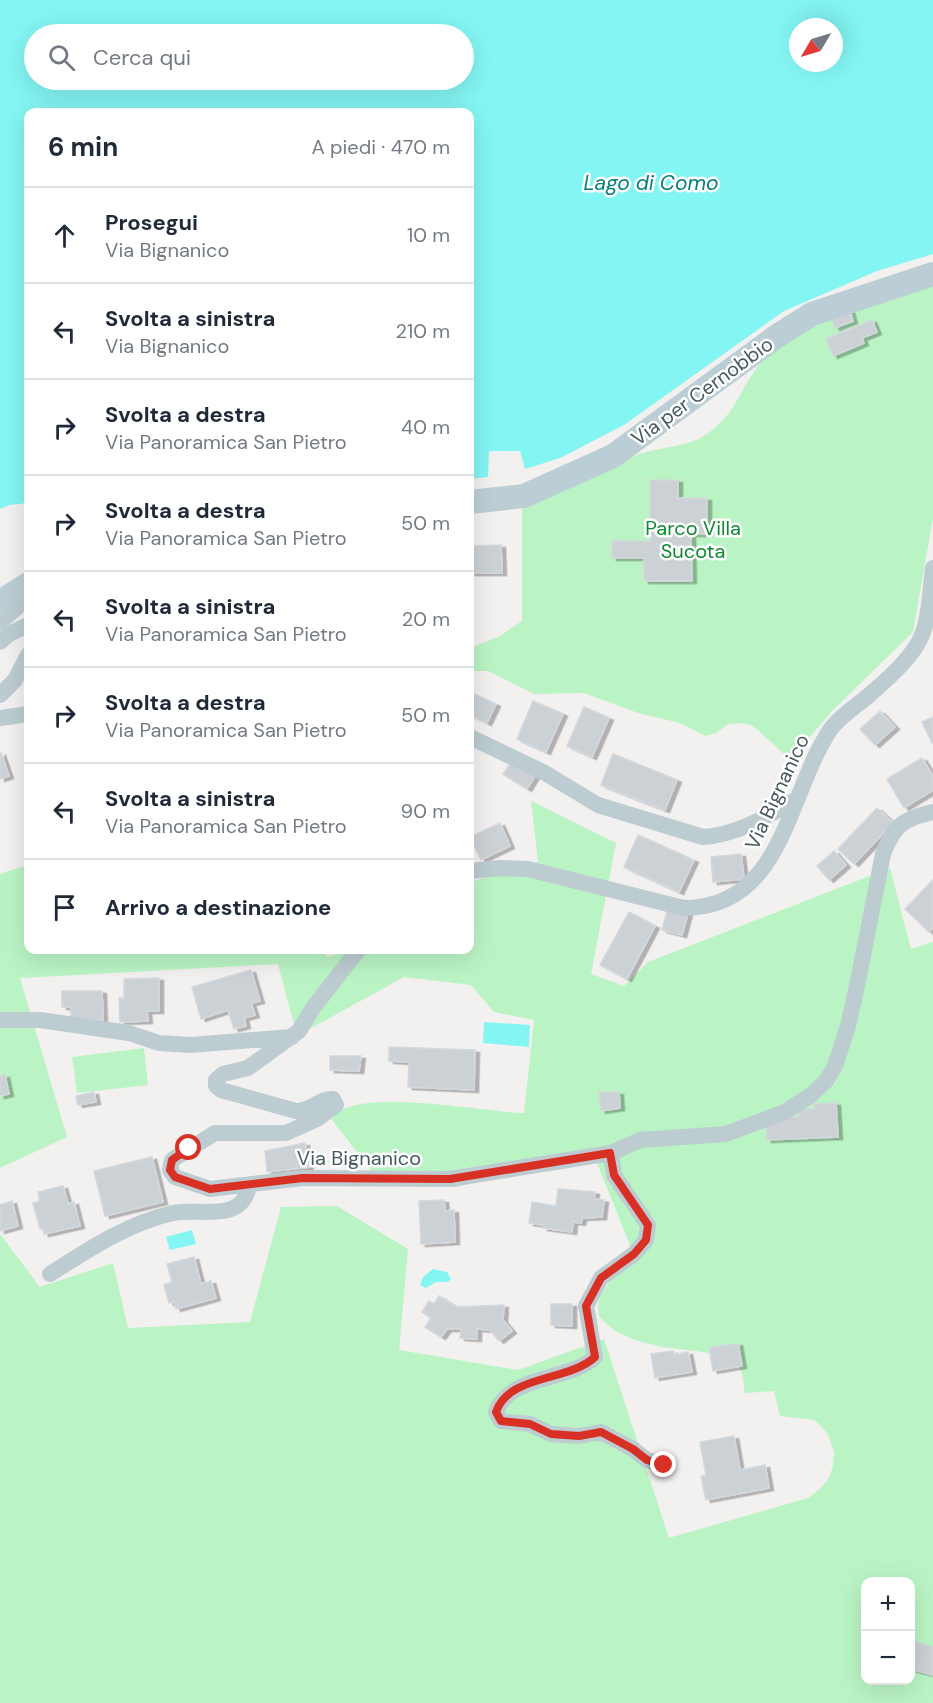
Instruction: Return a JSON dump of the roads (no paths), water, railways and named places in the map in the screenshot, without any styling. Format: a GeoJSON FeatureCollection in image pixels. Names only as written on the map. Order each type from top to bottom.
{"type":"FeatureCollection","features":[{"type":"Feature","properties":{"kind":"main road","name":"Via per Cernobbio"},"geometry":{"type":"LineString","coordinates":[[474,502],[524,496],[613,456],[777,336],[812,314],[933,273]]}},
{"type":"Feature","properties":{"kind":"main road"},"geometry":{"type":"LineString","coordinates":[[0,602],[24,587]]}},
{"type":"Feature","properties":{"kind":"street","name":"Via Bignanico"},"geometry":{"type":"LineString","coordinates":[[474,871],[501,868],[528,869],[684,908],[705,908],[738,893],[758,877],[771,858],[832,728],[879,685],[916,646],[924,624],[933,568]]}},
{"type":"Feature","properties":{"kind":"street"},"geometry":{"type":"LineString","coordinates":[[0,622],[24,601]]}},
{"type":"Feature","properties":{"kind":"street"},"geometry":{"type":"LineString","coordinates":[[0,642],[9,634],[24,627]]}},
{"type":"Feature","properties":{"kind":"street"},"geometry":{"type":"LineString","coordinates":[[0,696],[15,680],[24,663]]}},
{"type":"Feature","properties":{"kind":"street"},"geometry":{"type":"LineString","coordinates":[[0,718],[24,715]]}},
{"type":"Feature","properties":{"kind":"street"},"geometry":{"type":"LineString","coordinates":[[474,739],[545,773],[598,805],[703,837],[719,836],[763,819],[797,799]]}},
{"type":"Feature","properties":{"kind":"street","name":"Via Bignanico"},"geometry":{"type":"LineString","coordinates":[[355,954],[292,1037],[248,1068],[223,1074],[216,1080],[216,1086],[228,1092],[296,1111],[304,1111],[327,1099],[333,1100],[336,1105],[300,1129],[286,1133],[215,1133],[184,1151],[169,1165],[175,1177],[210,1189],[312,1178],[450,1179],[610,1153],[640,1140],[726,1134],[785,1112],[812,1095],[826,1081],[834,1066],[848,1026],[883,854],[891,833],[907,819],[933,812]]}},
{"type":"Feature","properties":{"kind":"street"},"geometry":{"type":"LineString","coordinates":[[0,1020],[40,1020],[129,1033],[159,1043],[190,1046],[292,1037]]}},
{"type":"Feature","properties":{"kind":"street"},"geometry":{"type":"LineString","coordinates":[[610,1153],[614,1175],[648,1225],[646,1240],[634,1254],[601,1278],[586,1306],[595,1357],[584,1367],[512,1392],[500,1400],[496,1412],[501,1421],[530,1424],[551,1434],[579,1436],[601,1432],[633,1449],[647,1460],[664,1465]]}},
{"type":"Feature","properties":{"kind":"street"},"geometry":{"type":"LineString","coordinates":[[50,1274],[109,1238],[171,1214],[225,1211],[235,1208],[242,1203],[250,1184]]}},
{"type":"Feature","properties":{"kind":"water","name":"Lago di Como"},"geometry":{"type":"Polygon","coordinates":[[[0,0],[933,0],[933,254],[877,271],[784,311],[624,425],[560,458],[525,469],[520,451],[489,451],[488,477],[474,479],[474,108],[24,108],[24,503],[9,505],[0,509],[0,0]]]}},
{"type":"Feature","properties":{"kind":"water"},"geometry":{"type":"Polygon","coordinates":[[[484,1022],[530,1025],[529,1047],[483,1043],[484,1022]]]}},
{"type":"Feature","properties":{"kind":"water"},"geometry":{"type":"Polygon","coordinates":[[[192,1230],[196,1244],[170,1250],[166,1237],[192,1230]]]}},
{"type":"Feature","properties":{"kind":"water"},"geometry":{"type":"Polygon","coordinates":[[[433,1269],[447,1272],[451,1279],[448,1282],[436,1282],[426,1288],[420,1285],[423,1277],[433,1269]]]}},
{"type":"Feature","properties":{"kind":"park label","name":"Parco Villa Sucota"},"geometry":{"type":"Point","coordinates":[693,540]}}]}
